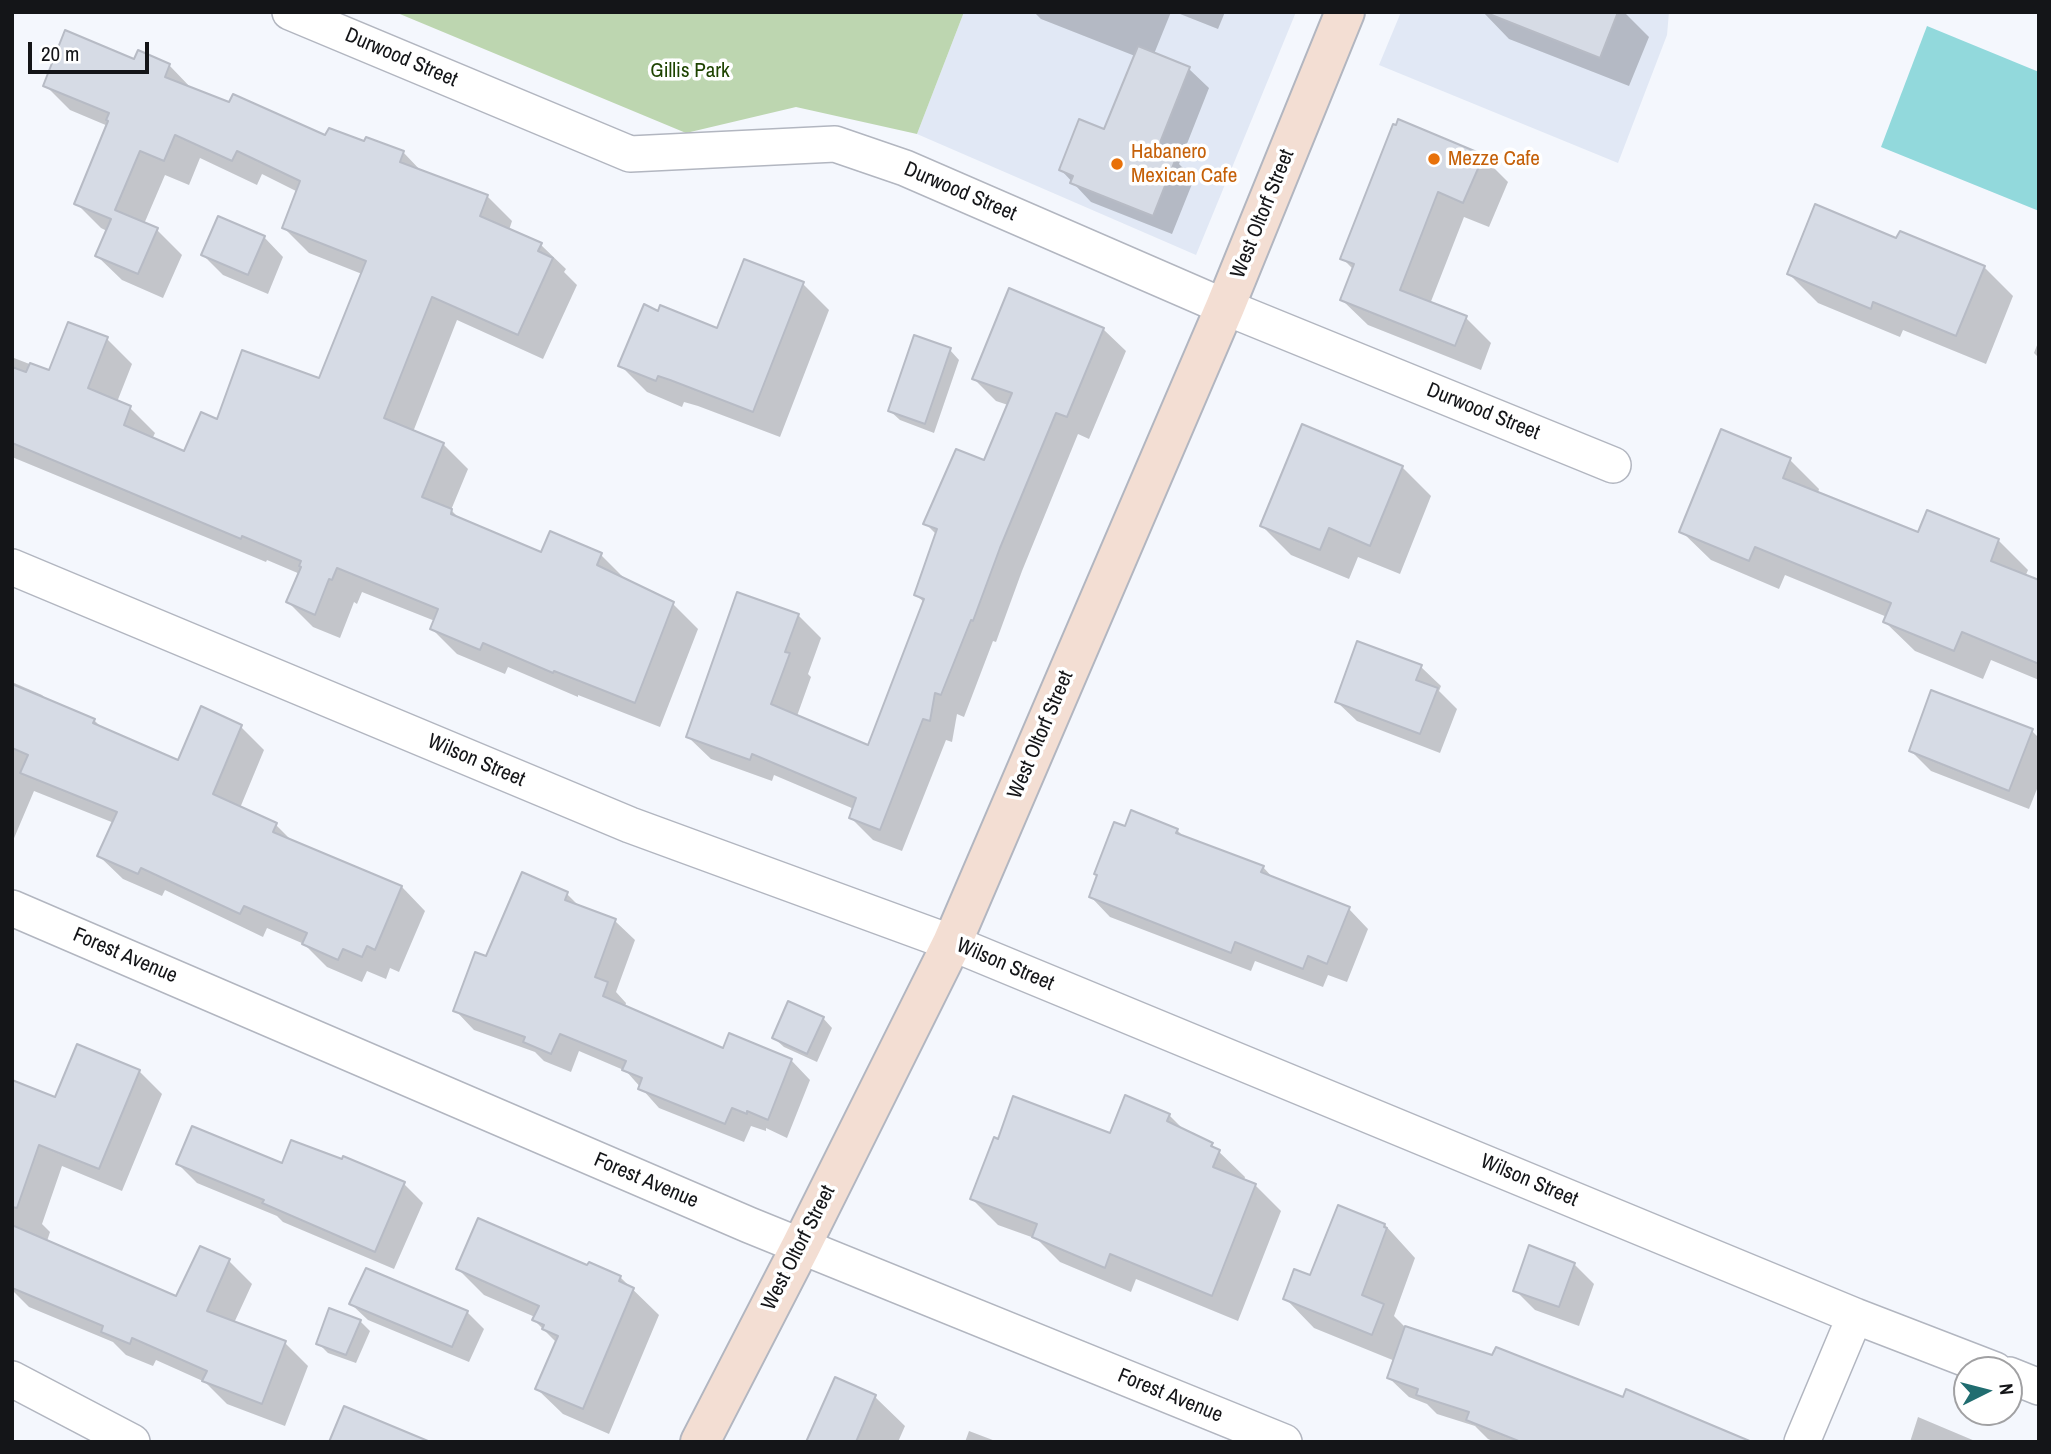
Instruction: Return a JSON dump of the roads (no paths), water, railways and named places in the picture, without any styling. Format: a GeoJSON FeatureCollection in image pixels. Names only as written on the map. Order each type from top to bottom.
{"type":"FeatureCollection","features":[{"type":"Feature","properties":{"kind":"main road","name":"West Oltorf Street"},"geometry":{"type":"LineString","coordinates":[[700,1442],[952,943],[1225,307],[1345,12]]}},
{"type":"Feature","properties":{"kind":"street","name":"Durwood Street"},"geometry":{"type":"LineString","coordinates":[[290,12],[630,154],[835,144],[905,168],[1225,307],[1613,465]]}},
{"type":"Feature","properties":{"kind":"street","name":"Wilson Street"},"geometry":{"type":"LineString","coordinates":[[12,567],[630,825],[952,943],[1855,1316],[1959,1356]]}},
{"type":"Feature","properties":{"kind":"street","name":"Forest Avenue"},"geometry":{"type":"LineString","coordinates":[[12,908],[801,1246],[1284,1442]]}},
{"type":"Feature","properties":{"kind":"street"},"geometry":{"type":"LineString","coordinates":[[1802,1442],[1855,1316]]}},
{"type":"Feature","properties":{"kind":"street"},"geometry":{"type":"LineString","coordinates":[[12,1379],[132,1442]]}},
{"type":"Feature","properties":{"kind":"water"},"geometry":{"type":"Polygon","coordinates":[[[1927,26],[2039,72],[2039,211],[1881,147],[1927,26]]]}},
{"type":"Feature","properties":{"kind":"place","name":"Mezze Cafe"},"geometry":{"type":"Point","coordinates":[1434,159]}},
{"type":"Feature","properties":{"kind":"place","name":"Habanero Mexican Cafe"},"geometry":{"type":"Point","coordinates":[1117,164]}},
{"type":"Feature","properties":{"kind":"park label","name":"Gillis Park"},"geometry":{"type":"Point","coordinates":[690,71]}}]}
